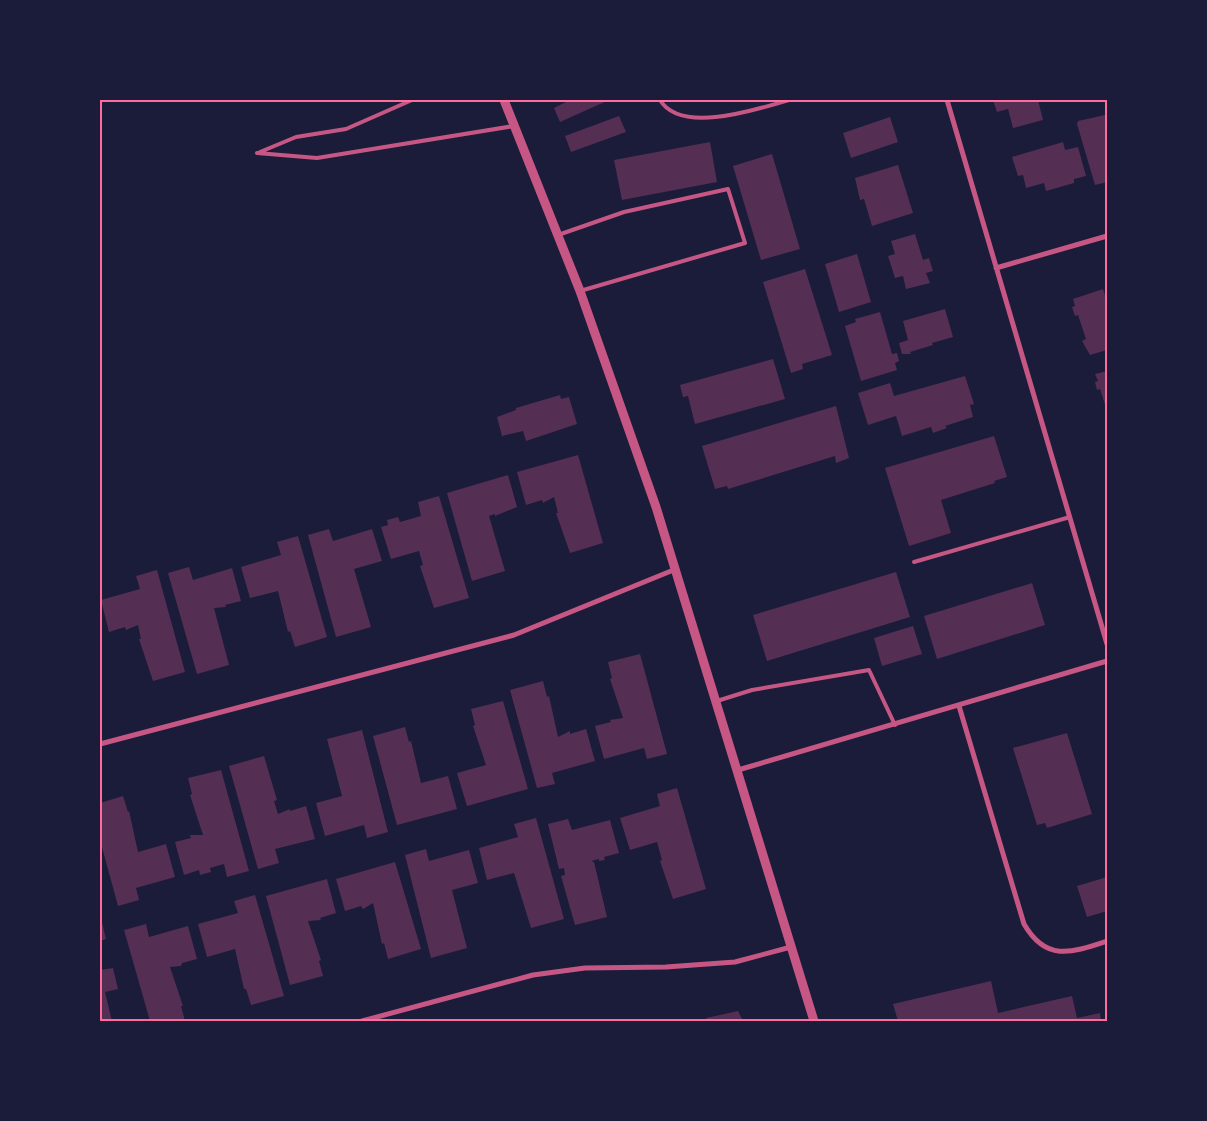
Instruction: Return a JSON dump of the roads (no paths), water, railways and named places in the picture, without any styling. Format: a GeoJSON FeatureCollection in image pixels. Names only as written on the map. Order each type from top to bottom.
{"type":"FeatureCollection","features":[{"type":"Feature","properties":{"kind":"street"},"geometry":{"type":"LineString","coordinates":[[504,100],[580,291],[676,568],[814,1021]]}},
{"type":"Feature","properties":{"kind":"street"},"geometry":{"type":"LineString","coordinates":[[947,100],[1107,644]]}},
{"type":"Feature","properties":{"kind":"street"},"geometry":{"type":"LineString","coordinates":[[996,268],[1107,236]]}},
{"type":"Feature","properties":{"kind":"street"},"geometry":{"type":"LineString","coordinates":[[100,744],[514,635],[676,568]]}},
{"type":"Feature","properties":{"kind":"street"},"geometry":{"type":"LineString","coordinates":[[738,770],[1107,661]]}},
{"type":"Feature","properties":{"kind":"street"},"geometry":{"type":"LineString","coordinates":[[959,706],[1024,924],[1033,939],[1042,945],[1061,952],[1080,950],[1107,941]]}},
{"type":"Feature","properties":{"kind":"street"},"geometry":{"type":"LineString","coordinates":[[362,1021],[533,975],[585,968],[666,967],[735,962],[791,947]]}},
{"type":"Feature","properties":{"kind":"lane"},"geometry":{"type":"LineString","coordinates":[[412,100],[346,129],[296,137],[258,153],[317,158],[514,126]]}},
{"type":"Feature","properties":{"kind":"lane"},"geometry":{"type":"LineString","coordinates":[[660,100],[664,106],[687,118],[714,117],[789,100]]}},
{"type":"Feature","properties":{"kind":"lane"},"geometry":{"type":"LineString","coordinates":[[558,236],[624,212],[728,189],[745,243],[580,291]]}},
{"type":"Feature","properties":{"kind":"lane"},"geometry":{"type":"LineString","coordinates":[[914,562],[1070,517]]}},
{"type":"Feature","properties":{"kind":"lane"},"geometry":{"type":"LineString","coordinates":[[717,701],[752,690],[869,670],[895,725]]}}]}
